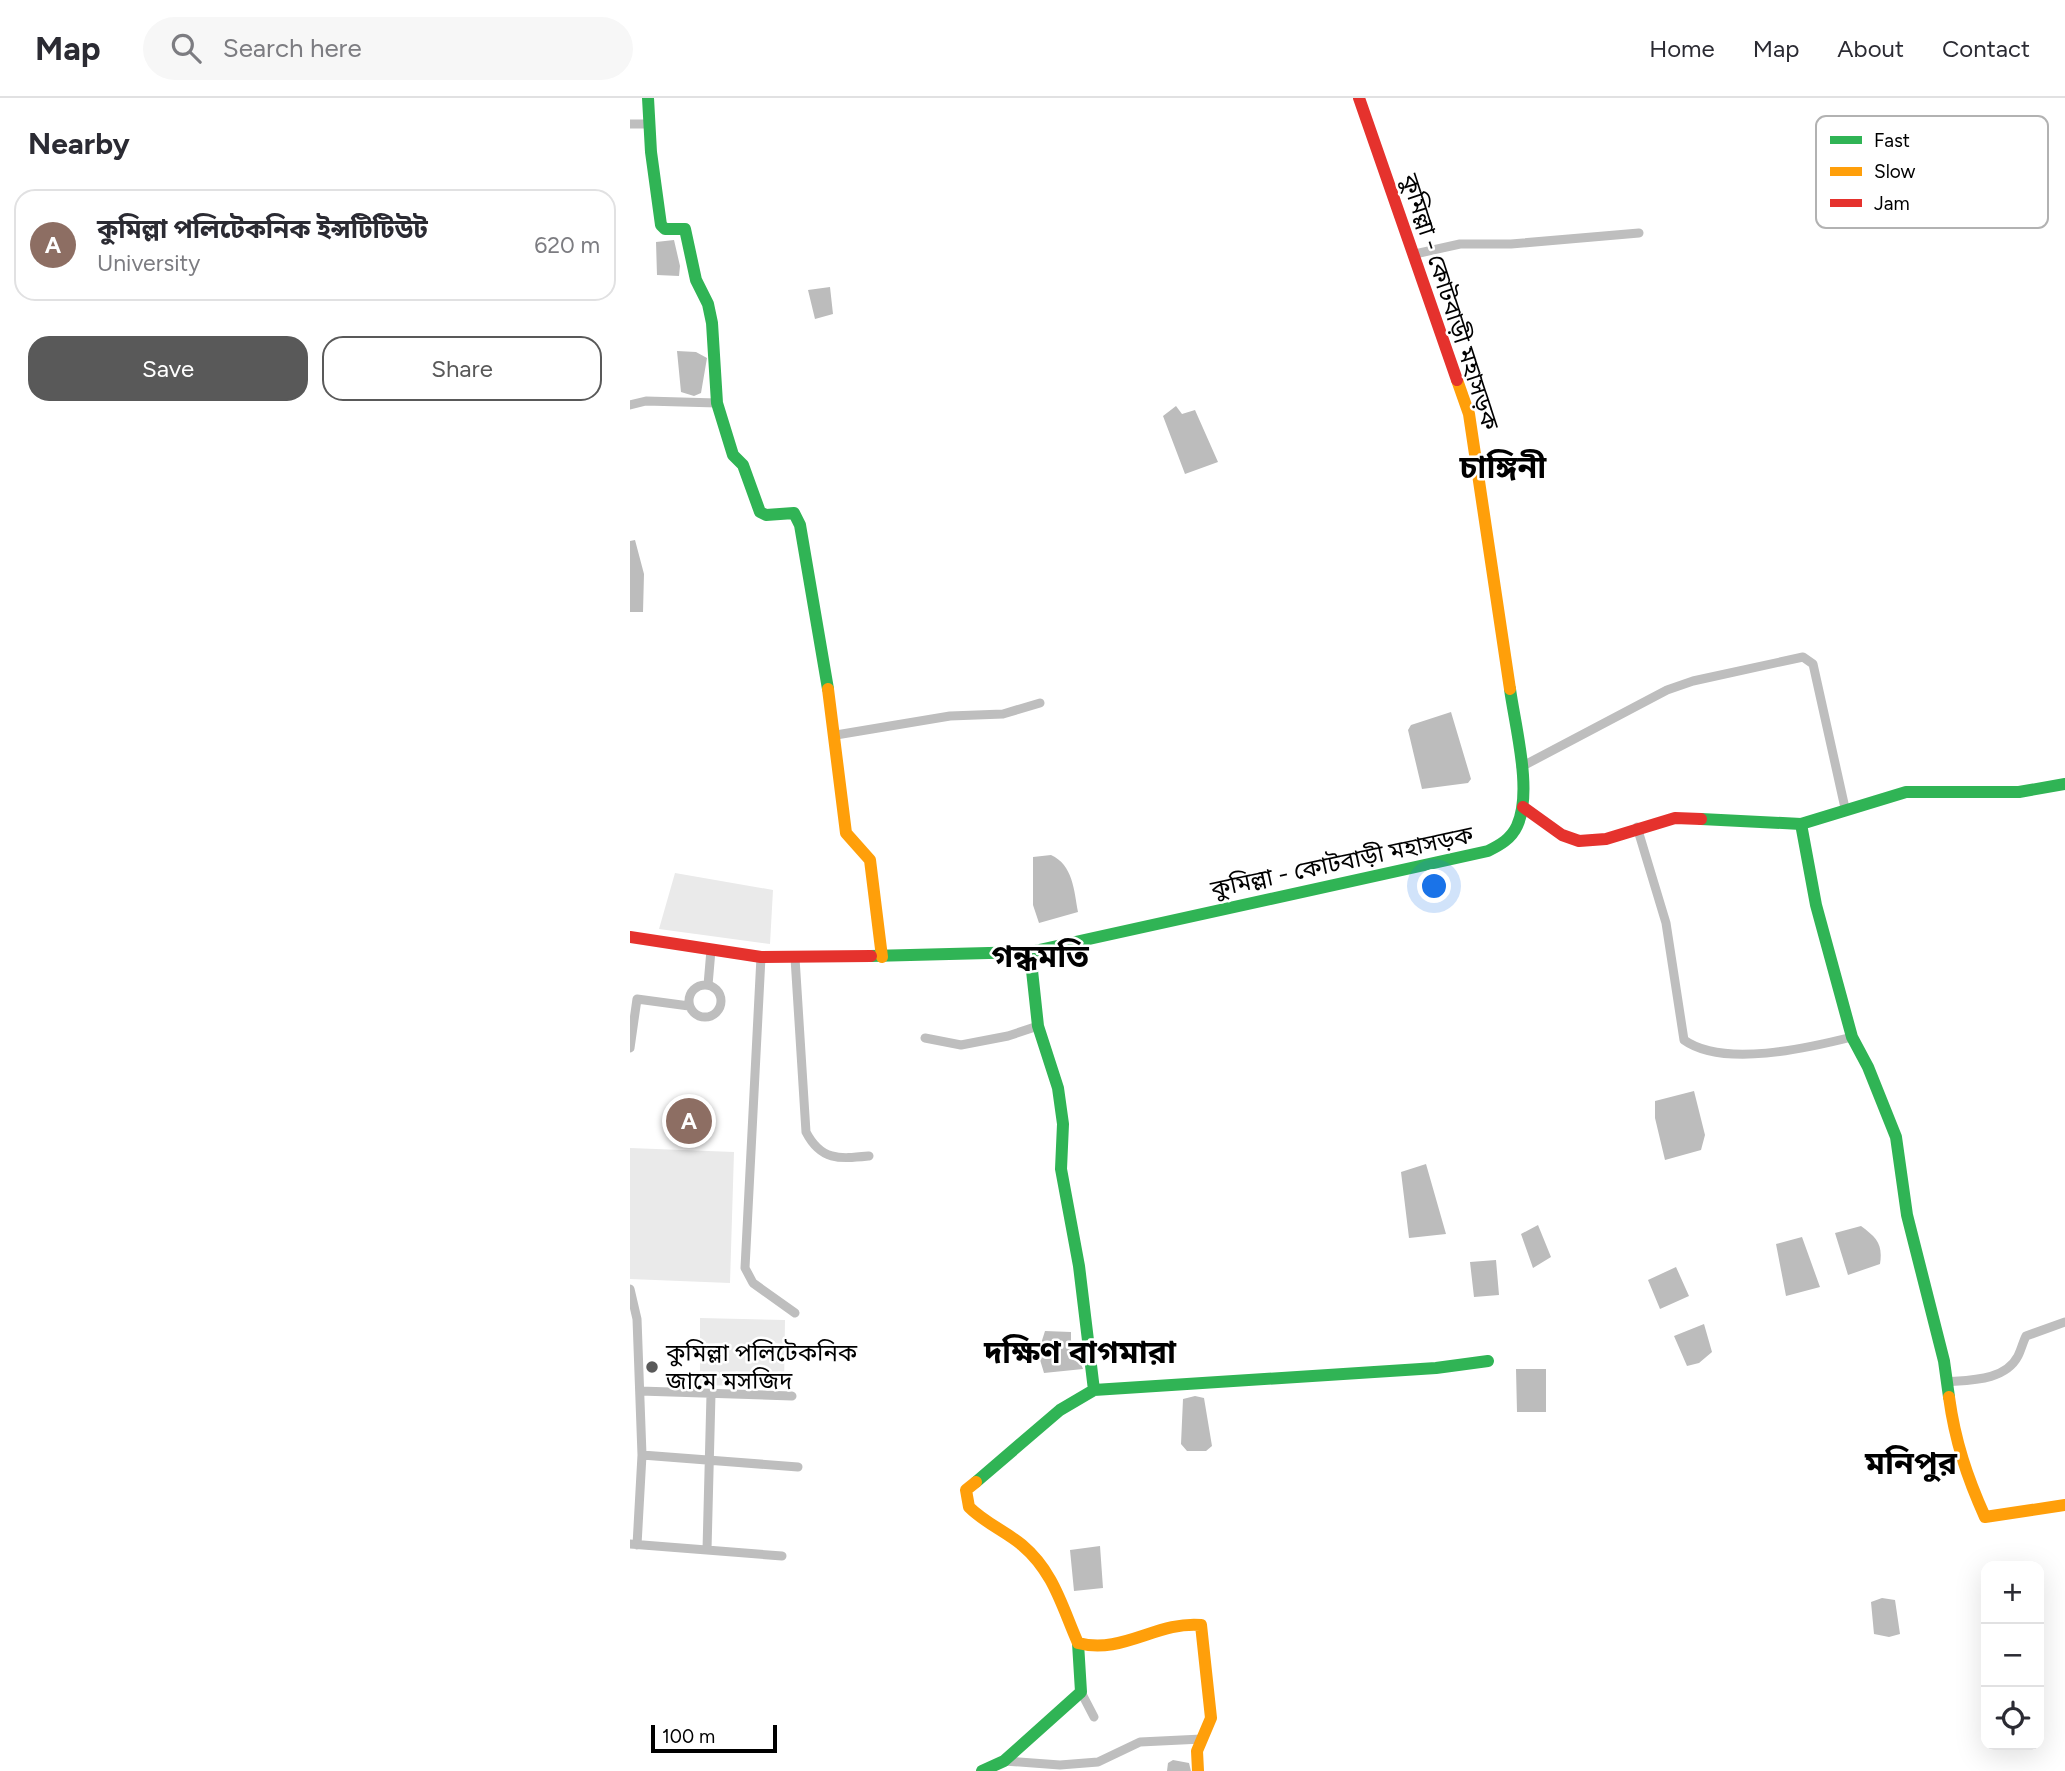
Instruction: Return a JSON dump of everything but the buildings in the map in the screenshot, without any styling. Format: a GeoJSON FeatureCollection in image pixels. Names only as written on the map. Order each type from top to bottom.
{"type":"FeatureCollection","features":[{"type":"Feature","properties":{"kind":"main road"},"geometry":{"type":"LineString","coordinates":[[648,98],[662,227],[685,229],[696,280],[708,304],[717,403],[733,455],[743,465],[758,509],[766,515],[789,512],[798,518],[836,735],[846,833],[870,860],[881,957]]}},
{"type":"Feature","properties":{"kind":"main road","name":"কুমিল্লা - কোটবাড়ী মহাসড়ক"},"geometry":{"type":"LineString","coordinates":[[630,937],[761,957],[881,957],[1030,952],[1486,853],[1504,844],[1516,831],[1523,807],[1521,766],[1469,414],[1359,98]]}},
{"type":"Feature","properties":{"kind":"main road"},"geometry":{"type":"LineString","coordinates":[[1523,807],[1576,841],[1599,841],[1637,827],[1675,818],[1801,824],[1845,808],[1906,792],[2019,792],[2065,785]]}},
{"type":"Feature","properties":{"kind":"main road"},"geometry":{"type":"LineString","coordinates":[[1801,824],[1816,905],[1852,1037],[1868,1067],[1896,1137],[1907,1215],[1947,1382],[1954,1434],[1983,1515],[2065,1505]]}},
{"type":"Feature","properties":{"kind":"main road"},"geometry":{"type":"LineString","coordinates":[[1030,952],[1038,1026],[1058,1088],[1063,1124],[1061,1169],[1079,1266],[1094,1390]]}},
{"type":"Feature","properties":{"kind":"main road"},"geometry":{"type":"LineString","coordinates":[[982,1771],[1004,1760],[1081,1692],[1078,1643],[1066,1607],[1043,1568],[1017,1540],[970,1509],[964,1494],[1061,1409],[1094,1390],[1436,1368],[1488,1360]]}},
{"type":"Feature","properties":{"kind":"main road"},"geometry":{"type":"LineString","coordinates":[[1078,1643],[1100,1647],[1184,1624],[1201,1625],[1211,1718],[1197,1751],[1198,1771]]}},
{"type":"Feature","properties":{"kind":"street"},"geometry":{"type":"LineString","coordinates":[[630,124],[649,124]]}},
{"type":"Feature","properties":{"kind":"street"},"geometry":{"type":"LineString","coordinates":[[1415,254],[1460,244],[1511,244],[1639,233]]}},
{"type":"Feature","properties":{"kind":"street"},"geometry":{"type":"LineString","coordinates":[[630,405],[646,401],[717,403]]}},
{"type":"Feature","properties":{"kind":"street"},"geometry":{"type":"LineString","coordinates":[[1521,766],[1667,690],[1693,681],[1803,657],[1813,664],[1845,808]]}},
{"type":"Feature","properties":{"kind":"street"},"geometry":{"type":"LineString","coordinates":[[836,735],[950,716],[1003,714],[1040,703]]}},
{"type":"Feature","properties":{"kind":"street"},"geometry":{"type":"LineString","coordinates":[[1637,827],[1666,923],[1684,1040],[1705,1050],[1741,1055],[1852,1037]]}},
{"type":"Feature","properties":{"kind":"street"},"geometry":{"type":"LineString","coordinates":[[708,985],[711,950]]}},
{"type":"Feature","properties":{"kind":"street"},"geometry":{"type":"LineString","coordinates":[[761,957],[745,1268],[753,1283],[795,1313]]}},
{"type":"Feature","properties":{"kind":"street"},"geometry":{"type":"LineString","coordinates":[[795,958],[806,1132],[814,1147],[829,1156],[869,1156]]}},
{"type":"Feature","properties":{"kind":"street"},"geometry":{"type":"LineString","coordinates":[[630,1042],[634,999],[689,1006],[695,1014],[706,1018],[715,1016],[721,1007],[718,990],[708,985],[695,989],[689,1006]]}},
{"type":"Feature","properties":{"kind":"street"},"geometry":{"type":"LineString","coordinates":[[925,1038],[961,1045],[1008,1037],[1038,1026]]}},
{"type":"Feature","properties":{"kind":"street"},"geometry":{"type":"LineString","coordinates":[[630,1289],[640,1391],[642,1455],[633,1545],[782,1556]]}},
{"type":"Feature","properties":{"kind":"street"},"geometry":{"type":"LineString","coordinates":[[1947,1382],[1987,1377],[2007,1370],[2018,1356],[2026,1335],[2065,1322]]}},
{"type":"Feature","properties":{"kind":"street"},"geometry":{"type":"LineString","coordinates":[[640,1391],[792,1396]]}},
{"type":"Feature","properties":{"kind":"street"},"geometry":{"type":"LineString","coordinates":[[707,1550],[710,1394]]}},
{"type":"Feature","properties":{"kind":"street"},"geometry":{"type":"LineString","coordinates":[[642,1455],[798,1467]]}},
{"type":"Feature","properties":{"kind":"street"},"geometry":{"type":"LineString","coordinates":[[1081,1692],[1094,1717]]}},
{"type":"Feature","properties":{"kind":"street"},"geometry":{"type":"LineString","coordinates":[[1004,1760],[1060,1765],[1097,1762],[1140,1742],[1202,1739]]}},
{"type":"Feature","properties":{"kind":"shaded area"},"geometry":{"type":"Polygon","coordinates":[[[674,240],[680,266],[679,276],[657,275],[656,242],[674,240]]]}},
{"type":"Feature","properties":{"kind":"shaded area"},"geometry":{"type":"Polygon","coordinates":[[[830,287],[833,314],[815,319],[808,290],[830,287]]]}},
{"type":"Feature","properties":{"kind":"shaded area"},"geometry":{"type":"Polygon","coordinates":[[[677,351],[696,352],[707,358],[701,393],[694,396],[681,392],[677,351]]]}},
{"type":"Feature","properties":{"kind":"shaded area"},"geometry":{"type":"Polygon","coordinates":[[[1176,406],[1182,414],[1195,410],[1218,462],[1185,474],[1163,416],[1176,406]]]}},
{"type":"Feature","properties":{"kind":"shaded area"},"geometry":{"type":"Polygon","coordinates":[[[635,540],[644,574],[643,612],[630,612],[630,541],[635,540]]]}},
{"type":"Feature","properties":{"kind":"shaded area"},"geometry":{"type":"Polygon","coordinates":[[[1451,712],[1471,779],[1468,783],[1422,789],[1408,730],[1411,725],[1451,712]]]}},
{"type":"Feature","properties":{"kind":"shaded area"},"geometry":{"type":"Polygon","coordinates":[[[1051,855],[1064,865],[1068,872],[1074,887],[1078,912],[1039,923],[1033,905],[1033,857],[1051,855]]]}},
{"type":"Feature","properties":{"kind":"shaded area"},"geometry":{"type":"Polygon","coordinates":[[[675,873],[773,890],[770,944],[659,929],[675,873]]]}},
{"type":"Feature","properties":{"kind":"shaded area"},"geometry":{"type":"Polygon","coordinates":[[[1694,1091],[1705,1135],[1701,1150],[1665,1160],[1655,1118],[1655,1101],[1694,1091]]]}},
{"type":"Feature","properties":{"kind":"shaded area"},"geometry":{"type":"Polygon","coordinates":[[[630,1148],[734,1152],[730,1283],[630,1279],[630,1148]]]}},
{"type":"Feature","properties":{"kind":"shaded area"},"geometry":{"type":"Polygon","coordinates":[[[1426,1164],[1446,1234],[1409,1238],[1401,1172],[1426,1164]]]}},
{"type":"Feature","properties":{"kind":"shaded area"},"geometry":{"type":"Polygon","coordinates":[[[1538,1225],[1551,1257],[1533,1268],[1521,1234],[1538,1225]]]}},
{"type":"Feature","properties":{"kind":"shaded area"},"geometry":{"type":"Polygon","coordinates":[[[1861,1226],[1878,1242],[1881,1251],[1880,1264],[1848,1275],[1835,1233],[1861,1226]]]}},
{"type":"Feature","properties":{"kind":"shaded area"},"geometry":{"type":"Polygon","coordinates":[[[1802,1237],[1820,1287],[1786,1296],[1776,1244],[1802,1237]]]}},
{"type":"Feature","properties":{"kind":"shaded area"},"geometry":{"type":"Polygon","coordinates":[[[1496,1260],[1499,1295],[1474,1297],[1470,1262],[1496,1260]]]}},
{"type":"Feature","properties":{"kind":"shaded area"},"geometry":{"type":"Polygon","coordinates":[[[1676,1267],[1689,1296],[1660,1309],[1648,1280],[1676,1267]]]}},
{"type":"Feature","properties":{"kind":"shaded area"},"geometry":{"type":"Polygon","coordinates":[[[700,1318],[785,1320],[784,1387],[700,1385],[700,1318]]]}},
{"type":"Feature","properties":{"kind":"shaded area"},"geometry":{"type":"Polygon","coordinates":[[[1704,1324],[1712,1352],[1699,1363],[1687,1366],[1674,1336],[1704,1324]]]}},
{"type":"Feature","properties":{"kind":"shaded area"},"geometry":{"type":"Polygon","coordinates":[[[1045,1331],[1071,1332],[1071,1340],[1083,1369],[1044,1373],[1038,1353],[1045,1331]]]}},
{"type":"Feature","properties":{"kind":"shaded area"},"geometry":{"type":"Polygon","coordinates":[[[1516,1369],[1546,1369],[1546,1412],[1517,1412],[1516,1369]]]}},
{"type":"Feature","properties":{"kind":"shaded area"},"geometry":{"type":"Polygon","coordinates":[[[1195,1396],[1204,1398],[1212,1446],[1206,1451],[1187,1451],[1181,1444],[1183,1399],[1195,1396]]]}},
{"type":"Feature","properties":{"kind":"shaded area"},"geometry":{"type":"Polygon","coordinates":[[[1100,1546],[1103,1588],[1074,1591],[1070,1550],[1100,1546]]]}},
{"type":"Feature","properties":{"kind":"shaded area"},"geometry":{"type":"Polygon","coordinates":[[[1882,1598],[1895,1600],[1900,1634],[1889,1637],[1874,1634],[1871,1602],[1882,1598]]]}},
{"type":"Feature","properties":{"kind":"shaded area"},"geometry":{"type":"Polygon","coordinates":[[[1173,1760],[1189,1763],[1191,1771],[1167,1771],[1168,1763],[1173,1760]]]}},
{"type":"Feature","properties":{"kind":"traffic: fast"},"geometry":{"type":"LineString","coordinates":[[648,98],[651,152],[661,225],[665,229],[685,229],[696,280],[708,304],[712,323],[717,403],[733,455],[743,465],[760,512],[766,515],[794,513],[800,525],[828,689]]}},
{"type":"Feature","properties":{"kind":"traffic: fast"},"geometry":{"type":"LineString","coordinates":[[871,956],[1030,952],[1488,851],[1512,835],[1521,812],[1523,777],[1510,689]]}},
{"type":"Feature","properties":{"kind":"traffic: fast"},"geometry":{"type":"LineString","coordinates":[[1701,819],[1801,824],[1906,792],[2019,792],[2065,784]]}},
{"type":"Feature","properties":{"kind":"traffic: fast"},"geometry":{"type":"LineString","coordinates":[[1801,824],[1816,905],[1852,1037],[1868,1067],[1896,1137],[1907,1215],[1944,1361],[1949,1397]]}},
{"type":"Feature","properties":{"kind":"traffic: fast"},"geometry":{"type":"LineString","coordinates":[[976,1482],[1060,1410],[1094,1390],[1079,1266],[1061,1169],[1063,1124],[1058,1088],[1038,1026],[1030,952]]}},
{"type":"Feature","properties":{"kind":"traffic: fast"},"geometry":{"type":"LineString","coordinates":[[1094,1390],[1436,1368],[1488,1361]]}},
{"type":"Feature","properties":{"kind":"traffic: fast"},"geometry":{"type":"LineString","coordinates":[[982,1771],[1004,1761],[1081,1692],[1078,1643]]}},
{"type":"Feature","properties":{"kind":"traffic: slow"},"geometry":{"type":"LineString","coordinates":[[1457,380],[1469,414],[1510,689]]}},
{"type":"Feature","properties":{"kind":"traffic: slow"},"geometry":{"type":"LineString","coordinates":[[828,689],[846,833],[870,860],[882,957]]}},
{"type":"Feature","properties":{"kind":"traffic: slow"},"geometry":{"type":"LineString","coordinates":[[1949,1397],[1962,1458],[1985,1517],[2065,1505]]}},
{"type":"Feature","properties":{"kind":"traffic: slow"},"geometry":{"type":"LineString","coordinates":[[976,1482],[966,1490],[969,1507],[1033,1555],[1050,1578],[1078,1643],[1110,1645],[1169,1628],[1201,1625],[1211,1718],[1197,1751],[1198,1771]]}},
{"type":"Feature","properties":{"kind":"traffic: jam"},"geometry":{"type":"LineString","coordinates":[[1359,98],[1457,380]]}},
{"type":"Feature","properties":{"kind":"traffic: jam"},"geometry":{"type":"LineString","coordinates":[[1523,807],[1562,835],[1579,841],[1606,839],[1675,818],[1701,819]]}},
{"type":"Feature","properties":{"kind":"traffic: jam"},"geometry":{"type":"LineString","coordinates":[[630,937],[761,957],[871,956]]}},
{"type":"Feature","properties":{"kind":"place","name":"কুমিল্লা পলিটেকনিক ইন্সটিটিউট"},"geometry":{"type":"Point","coordinates":[689,1121]}},
{"type":"Feature","properties":{"kind":"place","name":"কুমিল্লা পলিটেকনিক জামে মসজিদ"},"geometry":{"type":"Point","coordinates":[652,1367]}},
{"type":"Feature","properties":{"kind":"district","name":"চাঙ্গিনী"},"geometry":{"type":"Point","coordinates":[1503,467]}},
{"type":"Feature","properties":{"kind":"district","name":"গন্ধমতি"},"geometry":{"type":"Point","coordinates":[1040,956]}},
{"type":"Feature","properties":{"kind":"district","name":"দক্ষিণ বাগমারা"},"geometry":{"type":"Point","coordinates":[1080,1352]}},
{"type":"Feature","properties":{"kind":"district","name":"মনিপুর"},"geometry":{"type":"Point","coordinates":[1911,1463]}}]}
